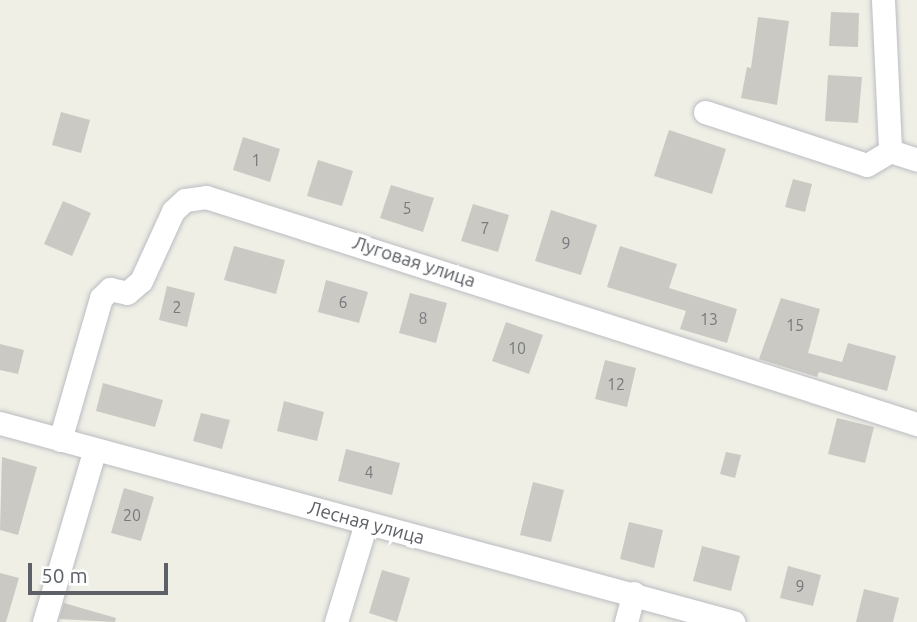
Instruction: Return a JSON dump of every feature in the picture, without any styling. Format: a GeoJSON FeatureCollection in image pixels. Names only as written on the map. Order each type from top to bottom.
{"type":"FeatureCollection","features":[{"type":"Feature","properties":{"kind":"street"},"geometry":{"type":"LineString","coordinates":[[883,0],[890,151]]}},
{"type":"Feature","properties":{"kind":"street"},"geometry":{"type":"LineString","coordinates":[[705,112],[867,164],[890,151],[917,160]]}},
{"type":"Feature","properties":{"kind":"street","name":"Луговая улица"},"geometry":{"type":"LineString","coordinates":[[60,440],[101,298],[110,289],[127,293],[142,281],[173,211],[186,201],[206,197],[917,424]]}},
{"type":"Feature","properties":{"kind":"street","name":"Лесная улица"},"geometry":{"type":"LineString","coordinates":[[0,423],[733,622]]}},
{"type":"Feature","properties":{"kind":"street"},"geometry":{"type":"LineString","coordinates":[[44,622],[95,449]]}},
{"type":"Feature","properties":{"kind":"street"},"geometry":{"type":"LineString","coordinates":[[336,622],[366,523]]}},
{"type":"Feature","properties":{"kind":"street"},"geometry":{"type":"LineString","coordinates":[[626,622],[634,593]]}},
{"type":"Feature","properties":{"kind":"building"},"geometry":{"type":"Polygon","coordinates":[[[831,12],[859,13],[858,47],[829,46],[831,12]]]}},
{"type":"Feature","properties":{"kind":"building"},"geometry":{"type":"Polygon","coordinates":[[[758,17],[789,21],[777,105],[741,98],[747,67],[751,68],[758,17]]]}},
{"type":"Feature","properties":{"kind":"building"},"geometry":{"type":"Polygon","coordinates":[[[828,75],[862,77],[858,123],[825,121],[828,75]]]}},
{"type":"Feature","properties":{"kind":"building"},"geometry":{"type":"Polygon","coordinates":[[[61,112],[90,120],[81,153],[52,145],[61,112]]]}},
{"type":"Feature","properties":{"kind":"building"},"geometry":{"type":"Polygon","coordinates":[[[669,130],[726,149],[712,194],[654,176],[669,130]]]}},
{"type":"Feature","properties":{"kind":"building"},"geometry":{"type":"Polygon","coordinates":[[[243,137],[280,149],[270,182],[233,170],[243,137]]]}},
{"type":"Feature","properties":{"kind":"building"},"geometry":{"type":"Polygon","coordinates":[[[318,160],[353,171],[342,206],[307,196],[318,160]]]}},
{"type":"Feature","properties":{"kind":"building"},"geometry":{"type":"Polygon","coordinates":[[[793,179],[812,184],[805,212],[785,207],[793,179]]]}},
{"type":"Feature","properties":{"kind":"building"},"geometry":{"type":"Polygon","coordinates":[[[391,185],[434,198],[423,232],[380,218],[391,185]]]}},
{"type":"Feature","properties":{"kind":"building"},"geometry":{"type":"Polygon","coordinates":[[[63,201],[91,213],[72,256],[44,244],[63,201]]]}},
{"type":"Feature","properties":{"kind":"building"},"geometry":{"type":"Polygon","coordinates":[[[473,204],[509,215],[498,252],[461,241],[473,204]]]}},
{"type":"Feature","properties":{"kind":"building"},"geometry":{"type":"Polygon","coordinates":[[[551,210],[597,225],[581,275],[535,261],[551,210]]]}},
{"type":"Feature","properties":{"kind":"building"},"geometry":{"type":"Polygon","coordinates":[[[234,246],[285,260],[276,294],[224,280],[234,246]]]}},
{"type":"Feature","properties":{"kind":"building"},"geometry":{"type":"Polygon","coordinates":[[[620,246],[677,264],[669,288],[737,309],[727,343],[680,329],[686,311],[607,287],[620,246]]]}},
{"type":"Feature","properties":{"kind":"building"},"geometry":{"type":"Polygon","coordinates":[[[326,280],[368,292],[359,323],[318,312],[326,280]]]}},
{"type":"Feature","properties":{"kind":"building"},"geometry":{"type":"Polygon","coordinates":[[[167,286],[195,293],[187,327],[159,320],[167,286]]]}},
{"type":"Feature","properties":{"kind":"building"},"geometry":{"type":"Polygon","coordinates":[[[410,293],[447,303],[436,343],[399,333],[410,293]]]}},
{"type":"Feature","properties":{"kind":"building"},"geometry":{"type":"Polygon","coordinates":[[[781,298],[820,309],[808,353],[842,362],[848,343],[896,356],[887,391],[819,372],[817,377],[759,359],[781,298]]]}},
{"type":"Feature","properties":{"kind":"building"},"geometry":{"type":"Polygon","coordinates":[[[506,322],[543,335],[529,374],[492,361],[506,322]]]}},
{"type":"Feature","properties":{"kind":"building"},"geometry":{"type":"Polygon","coordinates":[[[0,344],[24,350],[18,374],[0,370],[0,344]]]}},
{"type":"Feature","properties":{"kind":"building"},"geometry":{"type":"Polygon","coordinates":[[[605,360],[636,368],[627,407],[595,399],[605,360]]]}},
{"type":"Feature","properties":{"kind":"building"},"geometry":{"type":"Polygon","coordinates":[[[103,383],[163,400],[155,427],[96,411],[103,383]]]}},
{"type":"Feature","properties":{"kind":"building"},"geometry":{"type":"Polygon","coordinates":[[[284,401],[324,412],[317,441],[277,431],[284,401]]]}},
{"type":"Feature","properties":{"kind":"building"},"geometry":{"type":"Polygon","coordinates":[[[201,413],[230,420],[222,449],[193,441],[201,413]]]}},
{"type":"Feature","properties":{"kind":"building"},"geometry":{"type":"Polygon","coordinates":[[[837,418],[874,427],[865,463],[828,454],[837,418]]]}},
{"type":"Feature","properties":{"kind":"building"},"geometry":{"type":"Polygon","coordinates":[[[346,449],[400,463],[392,495],[338,481],[346,449]]]}},
{"type":"Feature","properties":{"kind":"building"},"geometry":{"type":"Polygon","coordinates":[[[726,452],[741,455],[735,478],[720,474],[726,452]]]}},
{"type":"Feature","properties":{"kind":"building"},"geometry":{"type":"Polygon","coordinates":[[[2,457],[37,467],[18,535],[0,530],[2,457]]]}},
{"type":"Feature","properties":{"kind":"building"},"geometry":{"type":"Polygon","coordinates":[[[533,482],[564,490],[551,542],[520,535],[533,482]]]}},
{"type":"Feature","properties":{"kind":"building"},"geometry":{"type":"Polygon","coordinates":[[[124,488],[154,497],[141,541],[111,533],[124,488]]]}},
{"type":"Feature","properties":{"kind":"building"},"geometry":{"type":"Polygon","coordinates":[[[629,522],[663,530],[654,568],[620,559],[629,522]]]}},
{"type":"Feature","properties":{"kind":"building"},"geometry":{"type":"Polygon","coordinates":[[[702,546],[740,556],[731,591],[693,581],[702,546]]]}},
{"type":"Feature","properties":{"kind":"building"},"geometry":{"type":"Polygon","coordinates":[[[788,566],[821,575],[813,606],[780,598],[788,566]]]}},
{"type":"Feature","properties":{"kind":"building"},"geometry":{"type":"Polygon","coordinates":[[[382,570],[410,578],[397,622],[369,613],[382,570]]]}},
{"type":"Feature","properties":{"kind":"building"},"geometry":{"type":"Polygon","coordinates":[[[0,573],[19,578],[6,622],[0,622],[0,573]]]}},
{"type":"Feature","properties":{"kind":"building"},"geometry":{"type":"Polygon","coordinates":[[[864,589],[899,598],[893,622],[856,622],[864,589]]]}},
{"type":"Feature","properties":{"kind":"building"},"geometry":{"type":"Polygon","coordinates":[[[64,603],[116,618],[115,622],[59,619],[64,603]]]}}]}
